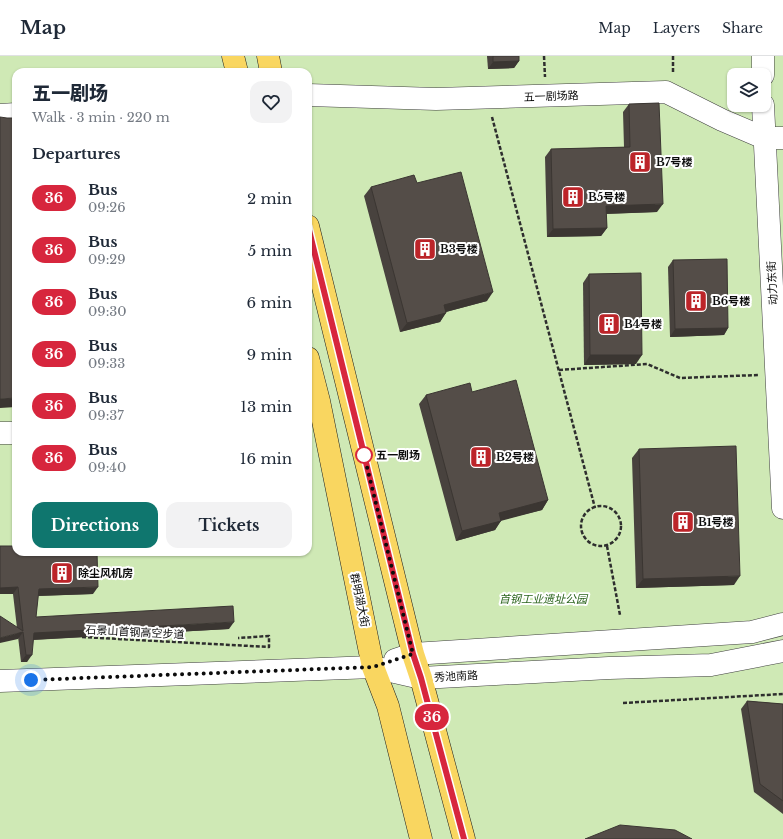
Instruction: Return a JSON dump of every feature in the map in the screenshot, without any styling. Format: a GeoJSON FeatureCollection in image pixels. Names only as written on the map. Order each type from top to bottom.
{"type":"FeatureCollection","features":[{"type":"Feature","properties":{"kind":"main road"},"geometry":{"type":"LineString","coordinates":[[233,56],[236,68]]}},
{"type":"Feature","properties":{"kind":"main road"},"geometry":{"type":"LineString","coordinates":[[268,56],[270,68]]}},
{"type":"Feature","properties":{"kind":"main road"},"geometry":{"type":"LineString","coordinates":[[312,242],[413,654],[421,678],[464,839]]}},
{"type":"Feature","properties":{"kind":"main road","name":"群明湖大街"},"geometry":{"type":"LineString","coordinates":[[312,375],[322,416],[373,667],[388,706],[421,839]]}},
{"type":"Feature","properties":{"kind":"street"},"geometry":{"type":"LineString","coordinates":[[762,56],[763,68]]}},
{"type":"Feature","properties":{"kind":"street","name":"五一剧场路"},"geometry":{"type":"LineString","coordinates":[[312,95],[436,99],[666,92],[722,120],[774,138]]}},
{"type":"Feature","properties":{"kind":"street","name":"动力东街"},"geometry":{"type":"LineString","coordinates":[[766,112],[774,138],[776,374],[783,508]]}},
{"type":"Feature","properties":{"kind":"street"},"geometry":{"type":"LineString","coordinates":[[0,115],[12,114]]}},
{"type":"Feature","properties":{"kind":"street"},"geometry":{"type":"LineString","coordinates":[[0,434],[12,433]]}},
{"type":"Feature","properties":{"kind":"street"},"geometry":{"type":"LineString","coordinates":[[0,681],[373,667],[413,654],[752,632],[783,624]]}},
{"type":"Feature","properties":{"kind":"street","name":"秀池南路"},"geometry":{"type":"LineString","coordinates":[[373,667],[421,678],[609,668],[711,665],[783,651]]}},
{"type":"Feature","properties":{"kind":"path"},"geometry":{"type":"LineString","coordinates":[[487,98],[595,508]]}},
{"type":"Feature","properties":{"kind":"path"},"geometry":{"type":"LineString","coordinates":[[559,370],[647,364],[680,378],[776,374]]}},
{"type":"Feature","properties":{"kind":"path"},"geometry":{"type":"LineString","coordinates":[[602,506],[609,508],[620,518],[621,531],[618,538],[607,546],[593,545],[583,535],[581,528],[582,521],[589,511],[595,508],[602,506]]}},
{"type":"Feature","properties":{"kind":"path"},"geometry":{"type":"LineString","coordinates":[[607,546],[620,615]]}},
{"type":"Feature","properties":{"kind":"path","name":"石景山首钢高空步道"},"geometry":{"type":"LineString","coordinates":[[79,637],[269,647],[269,636],[238,638]]}},
{"type":"Feature","properties":{"kind":"path"},"geometry":{"type":"LineString","coordinates":[[623,703],[783,694]]}},
{"type":"Feature","properties":{"kind":"green space","name":"首钢工业遗址公园"},"geometry":{"type":"Polygon","coordinates":[[[0,56],[783,56],[783,839],[0,839],[0,56]]]}},
{"type":"Feature","properties":{"kind":"building"},"geometry":{"type":"Polygon","coordinates":[[[493,56],[519,56],[519,61],[493,62],[493,56]]]}},
{"type":"Feature","properties":{"kind":"building"},"geometry":{"type":"Polygon","coordinates":[[[659,103],[663,204],[606,206],[607,228],[553,229],[551,149],[630,147],[629,104],[659,103]]]}},
{"type":"Feature","properties":{"kind":"building"},"geometry":{"type":"Polygon","coordinates":[[[0,117],[12,118],[12,398],[0,399],[0,117]]]}},
{"type":"Feature","properties":{"kind":"building","name":"B3号楼"},"geometry":{"type":"Polygon","coordinates":[[[461,172],[493,292],[444,305],[446,313],[407,323],[371,187],[414,175],[417,183],[461,172]]]}},
{"type":"Feature","properties":{"kind":"building","name":"B6号楼"},"geometry":{"type":"Polygon","coordinates":[[[727,259],[728,328],[675,329],[673,260],[727,259]]]}},
{"type":"Feature","properties":{"kind":"building","name":"B4号楼"},"geometry":{"type":"Polygon","coordinates":[[[641,273],[642,355],[590,355],[589,274],[641,273]]]}},
{"type":"Feature","properties":{"kind":"building","name":"B2号楼"},"geometry":{"type":"Polygon","coordinates":[[[516,380],[548,500],[499,513],[501,521],[462,531],[426,395],[470,383],[472,392],[516,380]]]}},
{"type":"Feature","properties":{"kind":"building","name":"B1号楼"},"geometry":{"type":"Polygon","coordinates":[[[736,446],[740,576],[643,579],[639,449],[736,446]]]}},
{"type":"Feature","properties":{"kind":"building"},"geometry":{"type":"Polygon","coordinates":[[[0,546],[12,546],[12,556],[97,556],[98,587],[39,589],[36,617],[233,606],[234,622],[34,633],[32,655],[26,655],[23,632],[0,638],[0,616],[23,631],[18,587],[0,588],[0,546]]]}},
{"type":"Feature","properties":{"kind":"building"},"geometry":{"type":"Polygon","coordinates":[[[747,701],[783,704],[783,801],[760,784],[747,701]]]}},
{"type":"Feature","properties":{"kind":"building"},"geometry":{"type":"Polygon","coordinates":[[[620,825],[675,830],[692,839],[585,839],[620,825]]]}},
{"type":"Feature","properties":{"kind":"bus line","name":"36"},"geometry":{"type":"LineString","coordinates":[[312,242],[413,654],[421,678],[464,839]]}},
{"type":"Feature","properties":{"kind":"place","name":"B7号楼"},"geometry":{"type":"Point","coordinates":[640,162]}},
{"type":"Feature","properties":{"kind":"place","name":"B5号楼"},"geometry":{"type":"Point","coordinates":[573,197]}},
{"type":"Feature","properties":{"kind":"place","name":"B3号楼"},"geometry":{"type":"Point","coordinates":[425,249]}},
{"type":"Feature","properties":{"kind":"place","name":"B6号楼"},"geometry":{"type":"Point","coordinates":[696,301]}},
{"type":"Feature","properties":{"kind":"place","name":"B4号楼"},"geometry":{"type":"Point","coordinates":[609,324]}},
{"type":"Feature","properties":{"kind":"place","name":"五一剧场"},"geometry":{"type":"Point","coordinates":[364,455]}},
{"type":"Feature","properties":{"kind":"place","name":"B2号楼"},"geometry":{"type":"Point","coordinates":[481,457]}},
{"type":"Feature","properties":{"kind":"place","name":"B1号楼"},"geometry":{"type":"Point","coordinates":[683,522]}},
{"type":"Feature","properties":{"kind":"place","name":"除尘风机房"},"geometry":{"type":"Point","coordinates":[62,573]}},
{"type":"Feature","properties":{"kind":"route"},"geometry":{"type":"LineString","coordinates":[[31,680],[373,667],[413,654],[364,455]]}}]}
